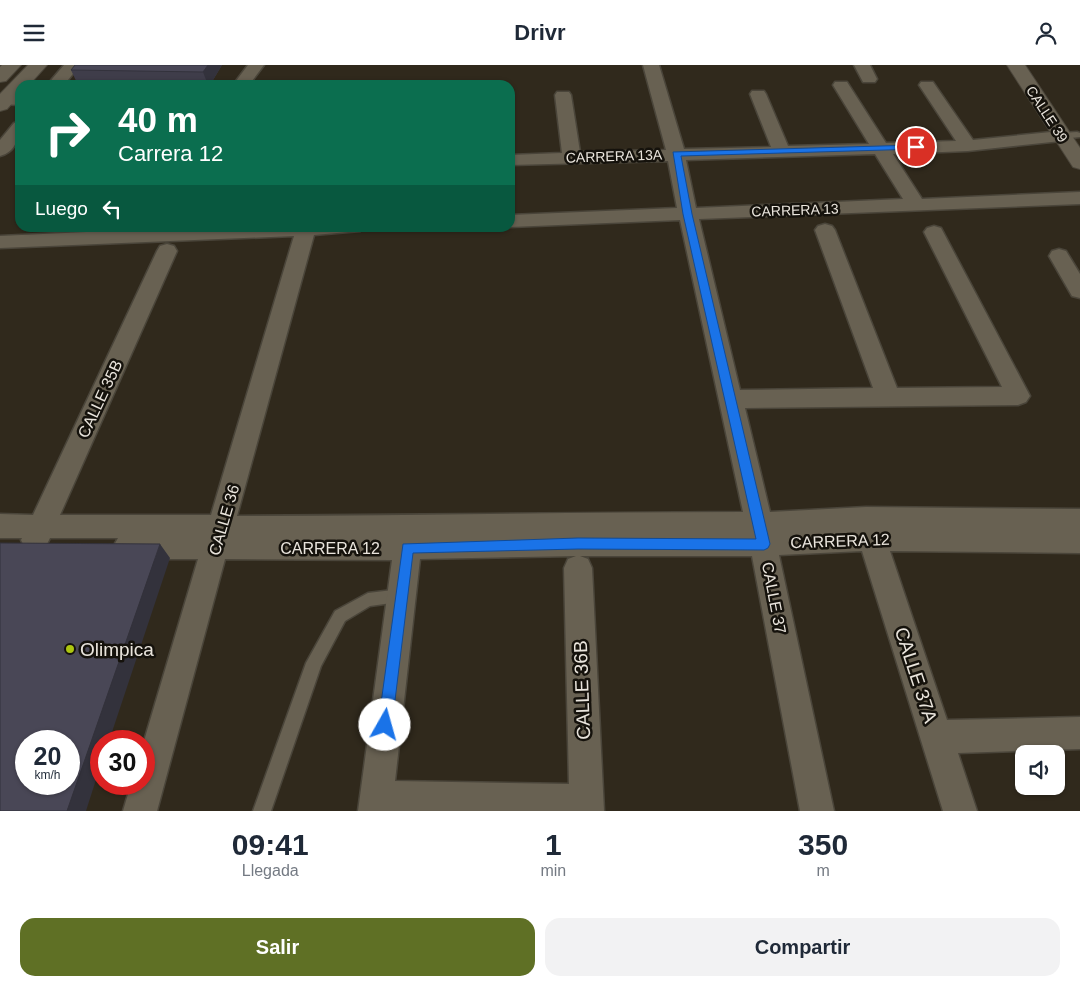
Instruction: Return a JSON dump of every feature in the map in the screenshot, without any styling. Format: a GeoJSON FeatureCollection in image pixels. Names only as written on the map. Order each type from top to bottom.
{"type":"FeatureCollection","features":[{"type":"Feature","properties":{"kind":"street"},"geometry":{"type":"LineString","coordinates":[[0,77],[12,65]]}},
{"type":"Feature","properties":{"kind":"street"},"geometry":{"type":"LineString","coordinates":[[26,80],[38,65]]}},
{"type":"Feature","properties":{"kind":"street"},"geometry":{"type":"LineString","coordinates":[[59,80],[72,65]]}},
{"type":"Feature","properties":{"kind":"street"},"geometry":{"type":"LineString","coordinates":[[245,80],[256,65]]}},
{"type":"Feature","properties":{"kind":"street","name":"CALLE 37"},"geometry":{"type":"LineString","coordinates":[[652,65],[676,154],[761,534],[817,811]]}},
{"type":"Feature","properties":{"kind":"street","name":"CALLE 39"},"geometry":{"type":"LineString","coordinates":[[1016,65],[1069,136],[1080,163]]}},
{"type":"Feature","properties":{"kind":"street"},"geometry":{"type":"LineString","coordinates":[[841,85],[916,205]]}},
{"type":"Feature","properties":{"kind":"street"},"geometry":{"type":"LineString","coordinates":[[927,85],[968,145]]}},
{"type":"Feature","properties":{"kind":"street"},"geometry":{"type":"LineString","coordinates":[[758,94],[782,152]]}},
{"type":"Feature","properties":{"kind":"street"},"geometry":{"type":"LineString","coordinates":[[563,95],[572,158]]}},
{"type":"Feature","properties":{"kind":"street"},"geometry":{"type":"LineString","coordinates":[[0,151],[15,133]]}},
{"type":"Feature","properties":{"kind":"street","name":"CARRERA 13A"},"geometry":{"type":"LineString","coordinates":[[515,160],[881,149],[968,145],[1069,136]]}},
{"type":"Feature","properties":{"kind":"street","name":"CARRERA 13"},"geometry":{"type":"LineString","coordinates":[[690,220],[916,205],[1080,199]]}},
{"type":"Feature","properties":{"kind":"street","name":"CARRERA 13"},"geometry":{"type":"LineString","coordinates":[[515,221],[690,220],[1080,209]]}},
{"type":"Feature","properties":{"kind":"street"},"geometry":{"type":"LineString","coordinates":[[825,230],[888,397]]}},
{"type":"Feature","properties":{"kind":"street"},"geometry":{"type":"LineString","coordinates":[[0,242],[77,233],[123,232]]}},
{"type":"Feature","properties":{"kind":"street","name":"CALLE 36"},"geometry":{"type":"LineString","coordinates":[[140,811],[220,537],[305,232]]}},
{"type":"Feature","properties":{"kind":"street"},"geometry":{"type":"LineString","coordinates":[[730,399],[1018,395],[934,232]]}},
{"type":"Feature","properties":{"kind":"street","name":"CALLE 35B"},"geometry":{"type":"LineString","coordinates":[[36,536],[167,251]]}},
{"type":"Feature","properties":{"kind":"street"},"geometry":{"type":"LineString","coordinates":[[1059,256],[1080,291]]}},
{"type":"Feature","properties":{"kind":"street","name":"CARRERA 12"},"geometry":{"type":"LineString","coordinates":[[0,526],[36,536],[220,537],[578,544],[761,534],[866,519],[1080,521]]}},
{"type":"Feature","properties":{"kind":"street","name":"CARRERA 12"},"geometry":{"type":"LineString","coordinates":[[761,534],[872,539],[1080,541]]}},
{"type":"Feature","properties":{"kind":"street","name":"CARRERA 12"},"geometry":{"type":"LineString","coordinates":[[0,546],[36,536]]}},
{"type":"Feature","properties":{"kind":"street","name":"CALLE 37A"},"geometry":{"type":"LineString","coordinates":[[872,539],[960,811]]}},
{"type":"Feature","properties":{"kind":"street"},"geometry":{"type":"LineString","coordinates":[[392,541],[401,597],[375,804],[586,806]]}},
{"type":"Feature","properties":{"kind":"street","name":"CALLE 36B"},"geometry":{"type":"LineString","coordinates":[[578,569],[586,806]]}},
{"type":"Feature","properties":{"kind":"street"},"geometry":{"type":"LineString","coordinates":[[936,737],[1080,733]]}},
{"type":"Feature","properties":{"kind":"lane"},"geometry":{"type":"LineString","coordinates":[[262,811],[314,663],[340,616],[368,600],[401,597]]}},
{"type":"Feature","properties":{"kind":"building"},"geometry":{"type":"Polygon","coordinates":[[[75,65],[208,65],[203,72],[71,70],[75,65]]]}},
{"type":"Feature","properties":{"kind":"building","name":"Olimpica"},"geometry":{"type":"Polygon","coordinates":[[[0,543],[160,544],[95,730],[90,730],[90,745],[80,774],[80,730],[15,730],[15,795],[73,795],[67,811],[0,811],[0,543]]]}},
{"type":"Feature","properties":{"kind":"place","name":"Olimpica"},"geometry":{"type":"Point","coordinates":[70,649]}},
{"type":"Feature","properties":{"kind":"route"},"geometry":{"type":"LineString","coordinates":[[385,725],[407,548],[578,544],[764,544],[688,214],[676,154],[916,147]]}}]}
